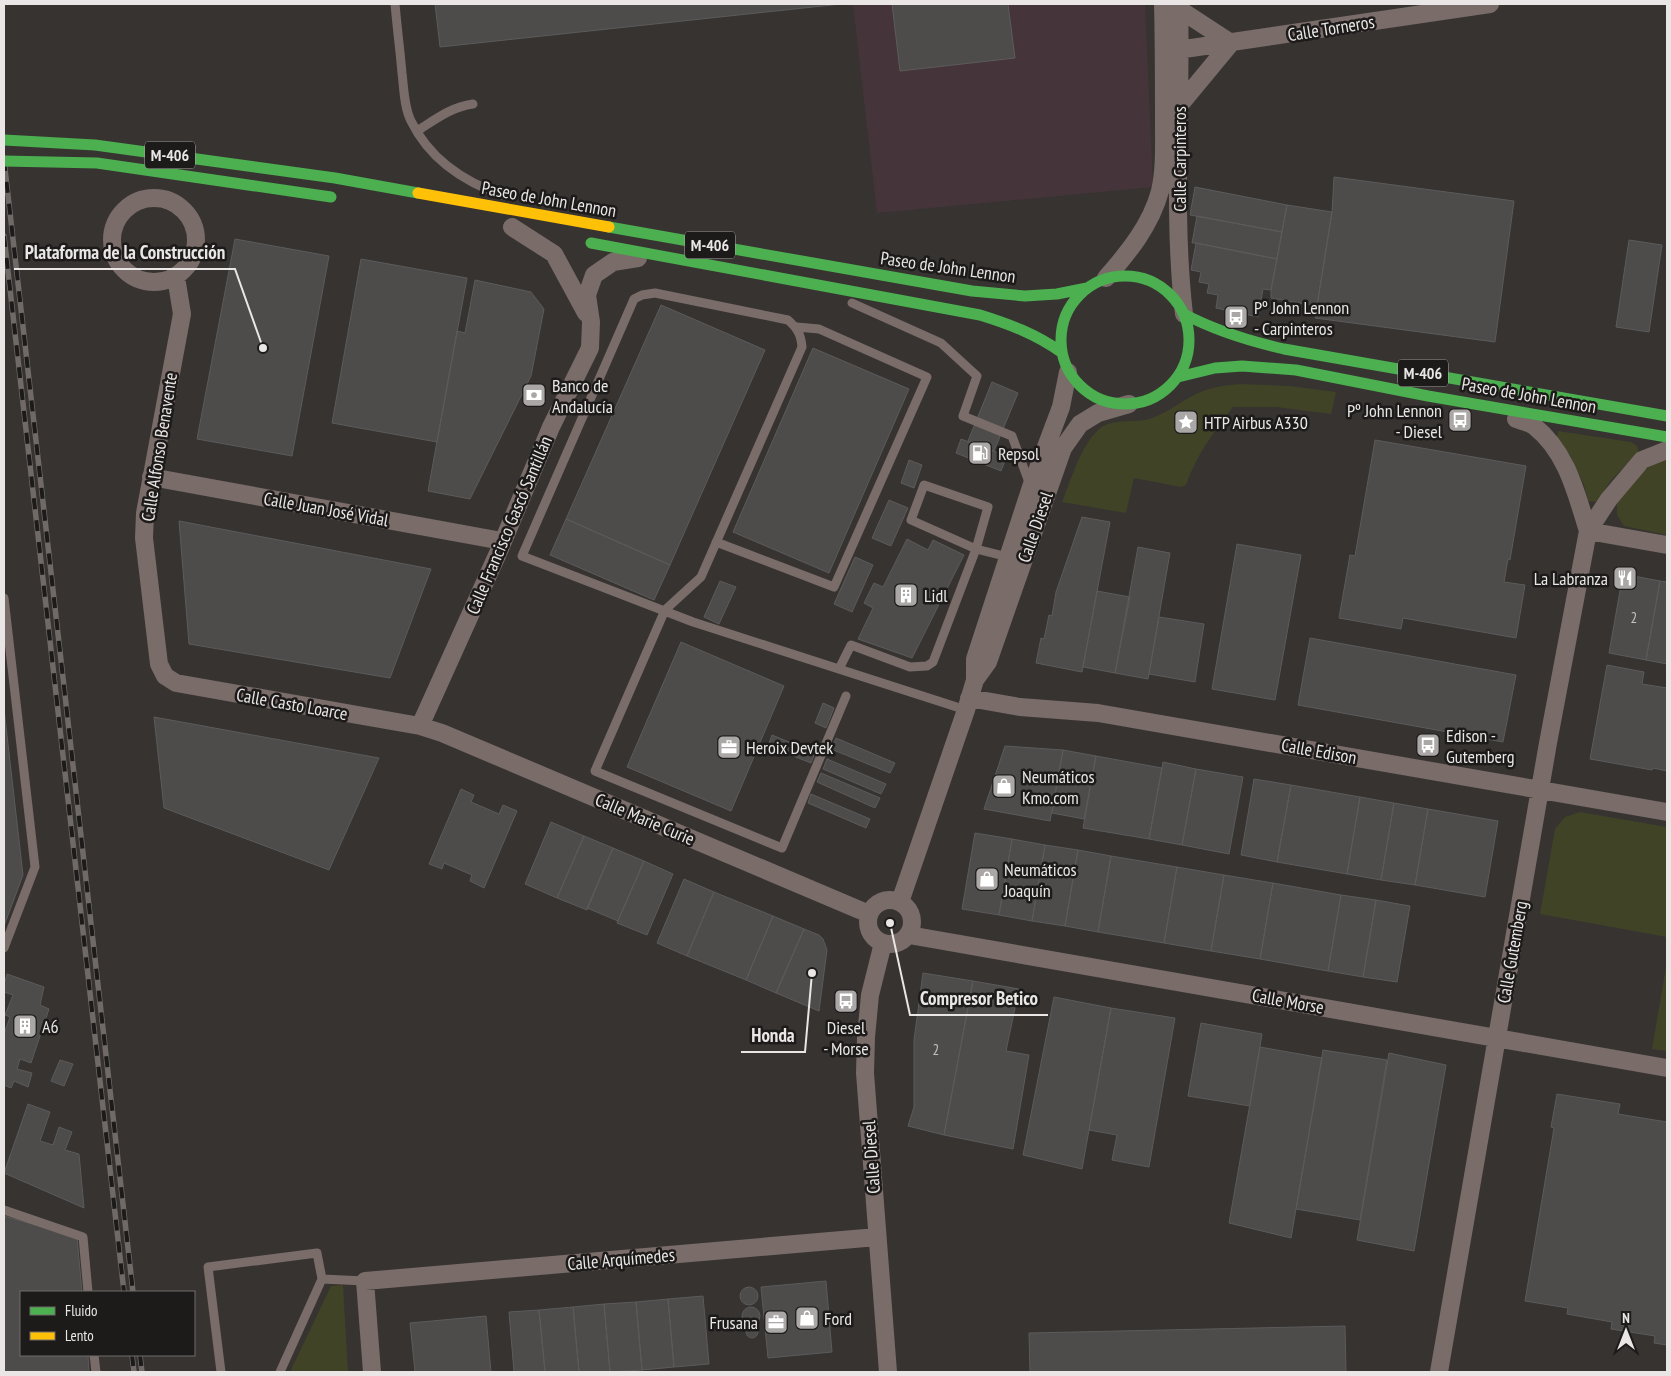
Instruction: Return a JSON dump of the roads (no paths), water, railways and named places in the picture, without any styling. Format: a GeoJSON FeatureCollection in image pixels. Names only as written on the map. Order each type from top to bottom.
{"type":"FeatureCollection","features":[{"type":"Feature","properties":{"kind":"highway","name":"Paseo de John Lennon"},"geometry":{"type":"LineString","coordinates":[[4,140],[95,145],[335,178],[972,292],[1025,296],[1057,294],[1087,288]]}},
{"type":"Feature","properties":{"kind":"highway","name":"M-406"},"geometry":{"type":"LineString","coordinates":[[4,161],[96,163],[336,198]]}},
{"type":"Feature","properties":{"kind":"highway","name":"Paseo de John Lennon"},"geometry":{"type":"LineString","coordinates":[[507,226],[541,233]]}},
{"type":"Feature","properties":{"kind":"highway","name":"Paseo de John Lennon"},"geometry":{"type":"LineString","coordinates":[[579,240],[980,315],[1017,326],[1045,340],[1061,352]]}},
{"type":"Feature","properties":{"kind":"highway","name":"M-406"},"geometry":{"type":"LineString","coordinates":[[1131,276],[1150,281],[1165,290],[1175,300],[1184,314],[1189,334],[1185,364],[1169,387],[1157,396],[1144,401],[1114,404],[1100,400],[1082,388],[1068,372],[1061,352],[1060,336],[1063,319],[1072,302],[1087,288],[1106,278],[1131,276]]}},
{"type":"Feature","properties":{"kind":"highway","name":"Paseo de John Lennon"},"geometry":{"type":"LineString","coordinates":[[1184,314],[1209,328],[1246,341],[1667,416]]}},
{"type":"Feature","properties":{"kind":"highway","name":"Paseo de John Lennon"},"geometry":{"type":"LineString","coordinates":[[1178,376],[1214,368],[1264,366],[1330,376],[1419,394],[1476,409],[1667,437]]}},
{"type":"Feature","properties":{"kind":"street","name":"Calle Torneros"},"geometry":{"type":"LineString","coordinates":[[1172,51],[1490,4]]}},
{"type":"Feature","properties":{"kind":"street"},"geometry":{"type":"LineString","coordinates":[[1174,5],[1231,43],[1178,108]]}},
{"type":"Feature","properties":{"kind":"street","name":"Calle Carpinteros"},"geometry":{"type":"LineString","coordinates":[[1106,278],[1140,235],[1160,191],[1174,5]]}},
{"type":"Feature","properties":{"kind":"street","name":"Calle Carpinteros"},"geometry":{"type":"LineString","coordinates":[[1172,51],[1178,108],[1179,259],[1184,314]]}},
{"type":"Feature","properties":{"kind":"street"},"geometry":{"type":"LineString","coordinates":[[150,198],[164,199],[177,205],[186,213],[195,227],[197,241],[194,255],[187,267],[176,277],[150,282],[137,279],[125,271],[117,260],[113,248],[112,234],[117,221],[125,210],[136,202],[150,198]]}},
{"type":"Feature","properties":{"kind":"street"},"geometry":{"type":"LineString","coordinates":[[507,226],[554,254],[591,322]]}},
{"type":"Feature","properties":{"kind":"street","name":"Calle Francisco Gascó Santillán"},"geometry":{"type":"LineString","coordinates":[[420,726],[551,427],[590,348],[591,322],[588,294],[594,275],[613,262],[655,255]]}},
{"type":"Feature","properties":{"kind":"street","name":"Calle Alfonso Benavente"},"geometry":{"type":"LineString","coordinates":[[165,676],[159,664],[144,538],[145,513],[151,477],[182,314],[176,277]]}},
{"type":"Feature","properties":{"kind":"street","name":"Calle Diesel"},"geometry":{"type":"LineString","coordinates":[[900,902],[968,704],[975,680],[975,659],[1031,487],[1061,407],[1068,372]]}},
{"type":"Feature","properties":{"kind":"street","name":"Calle Diesel"},"geometry":{"type":"LineString","coordinates":[[975,680],[988,662],[1063,448],[1080,424],[1098,413],[1129,404]]}},
{"type":"Feature","properties":{"kind":"street"},"geometry":{"type":"LineString","coordinates":[[1476,409],[1533,425],[1557,449],[1570,475],[1588,531]]}},
{"type":"Feature","properties":{"kind":"street"},"geometry":{"type":"LineString","coordinates":[[1588,531],[1609,499],[1642,460],[1667,450]]}},
{"type":"Feature","properties":{"kind":"street","name":"Calle Juan José Vidal"},"geometry":{"type":"LineString","coordinates":[[151,477],[502,540]]}},
{"type":"Feature","properties":{"kind":"street"},"geometry":{"type":"LineString","coordinates":[[1588,531],[1667,545]]}},
{"type":"Feature","properties":{"kind":"street","name":"Calle Gutemberg"},"geometry":{"type":"LineString","coordinates":[[1439,1372],[1540,790],[1588,531]]}},
{"type":"Feature","properties":{"kind":"street","name":"Calle Casto Loarce"},"geometry":{"type":"LineString","coordinates":[[165,676],[176,683],[420,726]]}},
{"type":"Feature","properties":{"kind":"street","name":"Calle Edison"},"geometry":{"type":"LineString","coordinates":[[968,704],[1098,713],[1667,812]]}},
{"type":"Feature","properties":{"kind":"street","name":"Calle Marie Curie"},"geometry":{"type":"LineString","coordinates":[[420,726],[442,733],[869,914]]}},
{"type":"Feature","properties":{"kind":"street"},"geometry":{"type":"LineString","coordinates":[[886,900],[900,902],[906,906],[913,920],[909,935],[897,944],[882,943],[875,939],[870,932],[867,923],[869,914],[873,908],[886,900]]}},
{"type":"Feature","properties":{"kind":"street","name":"Calle Morse"},"geometry":{"type":"LineString","coordinates":[[909,935],[1667,1068]]}},
{"type":"Feature","properties":{"kind":"street","name":"Calle Diesel"},"geometry":{"type":"LineString","coordinates":[[882,943],[870,995],[865,1073],[888,1372]]}},
{"type":"Feature","properties":{"kind":"street","name":"Calle Arquímedes"},"geometry":{"type":"LineString","coordinates":[[365,1281],[877,1236]]}},
{"type":"Feature","properties":{"kind":"street"},"geometry":{"type":"LineString","coordinates":[[365,1281],[372,1372]]}},
{"type":"Feature","properties":{"kind":"lane"},"geometry":{"type":"LineString","coordinates":[[395,4],[405,100],[411,121],[438,157],[462,177],[490,191],[512,198]]}},
{"type":"Feature","properties":{"kind":"lane"},"geometry":{"type":"LineString","coordinates":[[417,130],[449,110],[473,104]]}},
{"type":"Feature","properties":{"kind":"lane"},"geometry":{"type":"LineString","coordinates":[[685,231],[755,253]]}},
{"type":"Feature","properties":{"kind":"lane"},"geometry":{"type":"LineString","coordinates":[[784,277],[842,299],[941,343],[977,376],[963,416],[1012,436],[1031,487]]}},
{"type":"Feature","properties":{"kind":"lane"},"geometry":{"type":"LineString","coordinates":[[846,696],[782,848],[595,771],[664,610],[701,577],[802,347],[802,337],[797,327],[788,320],[655,293],[642,294],[634,299],[522,556],[664,610],[693,622],[839,669],[968,704]]}},
{"type":"Feature","properties":{"kind":"lane"},"geometry":{"type":"LineString","coordinates":[[716,542],[834,587],[927,377],[819,329],[797,327]]}},
{"type":"Feature","properties":{"kind":"lane"},"geometry":{"type":"LineString","coordinates":[[1419,394],[1432,407]]}},
{"type":"Feature","properties":{"kind":"lane"},"geometry":{"type":"LineString","coordinates":[[839,669],[851,645],[910,667],[927,666],[932,662],[976,549],[988,508],[924,485],[911,520],[976,549],[1008,557]]}},
{"type":"Feature","properties":{"kind":"lane"},"geometry":{"type":"LineString","coordinates":[[4,598],[35,867],[4,948]]}},
{"type":"Feature","properties":{"kind":"lane"},"geometry":{"type":"LineString","coordinates":[[4,1210],[83,1237],[88,1291]]}},
{"type":"Feature","properties":{"kind":"lane"},"geometry":{"type":"LineString","coordinates":[[221,1372],[208,1267],[318,1254],[322,1279],[280,1372]]}},
{"type":"Feature","properties":{"kind":"lane"},"geometry":{"type":"LineString","coordinates":[[322,1279],[365,1281]]}},
{"type":"Feature","properties":{"kind":"lane"},"geometry":{"type":"LineString","coordinates":[[94,1356],[96,1372]]}},
{"type":"Feature","properties":{"kind":"railway"},"geometry":{"type":"LineString","coordinates":[[4,160],[133,1291]]}},
{"type":"Feature","properties":{"kind":"railway"},"geometry":{"type":"LineString","coordinates":[[4,236],[124,1291]]}},
{"type":"Feature","properties":{"kind":"railway"},"geometry":{"type":"LineString","coordinates":[[132,1356],[134,1372]]}},
{"type":"Feature","properties":{"kind":"railway"},"geometry":{"type":"LineString","coordinates":[[140,1356],[142,1372]]}},
{"type":"Feature","properties":{"kind":"place","name":"Pº John Lennon - Carpinteros"},"geometry":{"type":"Point","coordinates":[1236,317]}},
{"type":"Feature","properties":{"kind":"place","name":"Plataforma de la Construcción"},"geometry":{"type":"Point","coordinates":[263,348]}},
{"type":"Feature","properties":{"kind":"place","name":"Banco de Andalucía"},"geometry":{"type":"Point","coordinates":[534,395]}},
{"type":"Feature","properties":{"kind":"place","name":"Pº John Lennon - Diesel"},"geometry":{"type":"Point","coordinates":[1460,420]}},
{"type":"Feature","properties":{"kind":"place","name":"HTP Airbus A330"},"geometry":{"type":"Point","coordinates":[1186,422]}},
{"type":"Feature","properties":{"kind":"place","name":"Repsol"},"geometry":{"type":"Point","coordinates":[980,453]}},
{"type":"Feature","properties":{"kind":"place","name":"La Labranza"},"geometry":{"type":"Point","coordinates":[1625,578]}},
{"type":"Feature","properties":{"kind":"place","name":"Lidl"},"geometry":{"type":"Point","coordinates":[906,595]}},
{"type":"Feature","properties":{"kind":"place","name":"Edison - Gutemberg"},"geometry":{"type":"Point","coordinates":[1428,745]}},
{"type":"Feature","properties":{"kind":"place","name":"Heroix Devtek"},"geometry":{"type":"Point","coordinates":[729,747]}},
{"type":"Feature","properties":{"kind":"place","name":"Neumáticos Kmo.com"},"geometry":{"type":"Point","coordinates":[1004,786]}},
{"type":"Feature","properties":{"kind":"place","name":"Neumáticos Joaquín"},"geometry":{"type":"Point","coordinates":[987,879]}},
{"type":"Feature","properties":{"kind":"place","name":"Compresor Betico"},"geometry":{"type":"Point","coordinates":[890,923]}},
{"type":"Feature","properties":{"kind":"place","name":"Honda"},"geometry":{"type":"Point","coordinates":[812,973]}},
{"type":"Feature","properties":{"kind":"place","name":"Diesel - Morse"},"geometry":{"type":"Point","coordinates":[846,1001]}},
{"type":"Feature","properties":{"kind":"place","name":"A6"},"geometry":{"type":"Point","coordinates":[25,1026]}},
{"type":"Feature","properties":{"kind":"place","name":"Ford"},"geometry":{"type":"Point","coordinates":[807,1318]}},
{"type":"Feature","properties":{"kind":"place","name":"Frusana"},"geometry":{"type":"Point","coordinates":[776,1322]}}]}
